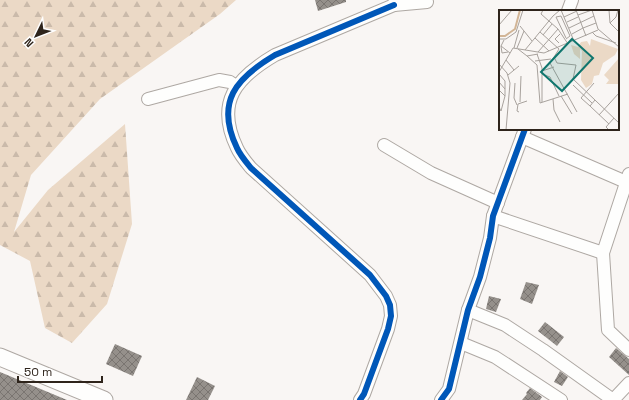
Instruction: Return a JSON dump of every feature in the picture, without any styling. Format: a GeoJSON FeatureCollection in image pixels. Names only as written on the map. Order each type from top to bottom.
{"type":"FeatureCollection","features":[{"type":"Feature","properties":{"kind":"street"},"geometry":{"type":"LineString","coordinates":[[568,10],[572,0]]}},
{"type":"Feature","properties":{"kind":"street"},"geometry":{"type":"LineString","coordinates":[[360,400],[364,394],[388,329],[391,316],[390,305],[380,286],[370,275],[251,168],[237,148],[229,124],[229,101],[236,86],[246,75],[258,65],[275,55],[395,3],[427,2]]}},
{"type":"Feature","properties":{"kind":"street"},"geometry":{"type":"LineString","coordinates":[[148,99],[219,80],[230,82],[236,86]]}},
{"type":"Feature","properties":{"kind":"street"},"geometry":{"type":"LineString","coordinates":[[441,400],[448,389],[468,310],[480,276],[488,246],[494,216],[523,133],[627,178],[604,252],[608,330],[629,350]]}},
{"type":"Feature","properties":{"kind":"street"},"geometry":{"type":"LineString","coordinates":[[384,146],[431,173],[498,203]]}},
{"type":"Feature","properties":{"kind":"street"},"geometry":{"type":"LineString","coordinates":[[494,216],[604,252]]}},
{"type":"Feature","properties":{"kind":"street"},"geometry":{"type":"LineString","coordinates":[[468,310],[505,325],[613,400],[629,383]]}},
{"type":"Feature","properties":{"kind":"street"},"geometry":{"type":"LineString","coordinates":[[460,343],[495,357],[548,396],[561,400]]}},
{"type":"Feature","properties":{"kind":"street"},"geometry":{"type":"LineString","coordinates":[[0,357],[87,397],[104,400]]}},
{"type":"Feature","properties":{"kind":"green space"},"geometry":{"type":"Polygon","coordinates":[[[0,0],[236,0],[220,14],[100,99],[31,175],[14,232],[48,190],[125,124],[132,224],[107,304],[72,343],[45,328],[30,261],[0,245],[0,0]]]}},
{"type":"Feature","properties":{"kind":"building"},"geometry":{"type":"Polygon","coordinates":[[[315,0],[346,0],[346,2],[318,11],[315,0]]]}},
{"type":"Feature","properties":{"kind":"building"},"geometry":{"type":"Polygon","coordinates":[[[526,282],[539,285],[532,304],[520,299],[526,282]]]}},
{"type":"Feature","properties":{"kind":"building"},"geometry":{"type":"Polygon","coordinates":[[[489,296],[501,299],[496,312],[486,309],[489,296]]]}},
{"type":"Feature","properties":{"kind":"building"},"geometry":{"type":"Polygon","coordinates":[[[545,322],[564,337],[557,346],[538,331],[545,322]]]}},
{"type":"Feature","properties":{"kind":"building"},"geometry":{"type":"Polygon","coordinates":[[[115,344],[142,356],[133,376],[106,364],[115,344]]]}},
{"type":"Feature","properties":{"kind":"building"},"geometry":{"type":"Polygon","coordinates":[[[616,348],[629,359],[629,375],[609,357],[616,348]]]}},
{"type":"Feature","properties":{"kind":"building"},"geometry":{"type":"Polygon","coordinates":[[[560,371],[568,377],[562,386],[554,382],[560,371]]]}},
{"type":"Feature","properties":{"kind":"building"},"geometry":{"type":"Polygon","coordinates":[[[0,372],[67,400],[0,400],[0,372]]]}},
{"type":"Feature","properties":{"kind":"building"},"geometry":{"type":"Polygon","coordinates":[[[197,377],[215,386],[208,400],[186,400],[197,377]]]}},
{"type":"Feature","properties":{"kind":"building"},"geometry":{"type":"Polygon","coordinates":[[[530,388],[542,397],[540,400],[522,400],[530,388]]]}},
{"type":"Feature","properties":{"kind":"cycle path"},"geometry":{"type":"LineString","coordinates":[[360,400],[364,394],[388,329],[391,316],[390,305],[386,296],[370,275],[251,168],[241,156],[231,132],[228,117],[229,104],[233,93],[240,82],[261,64],[275,55],[394,5]]}},
{"type":"Feature","properties":{"kind":"cycle path"},"geometry":{"type":"LineString","coordinates":[[441,400],[449,389],[468,310],[480,277],[490,238],[493,216],[525,130]]}}]}
